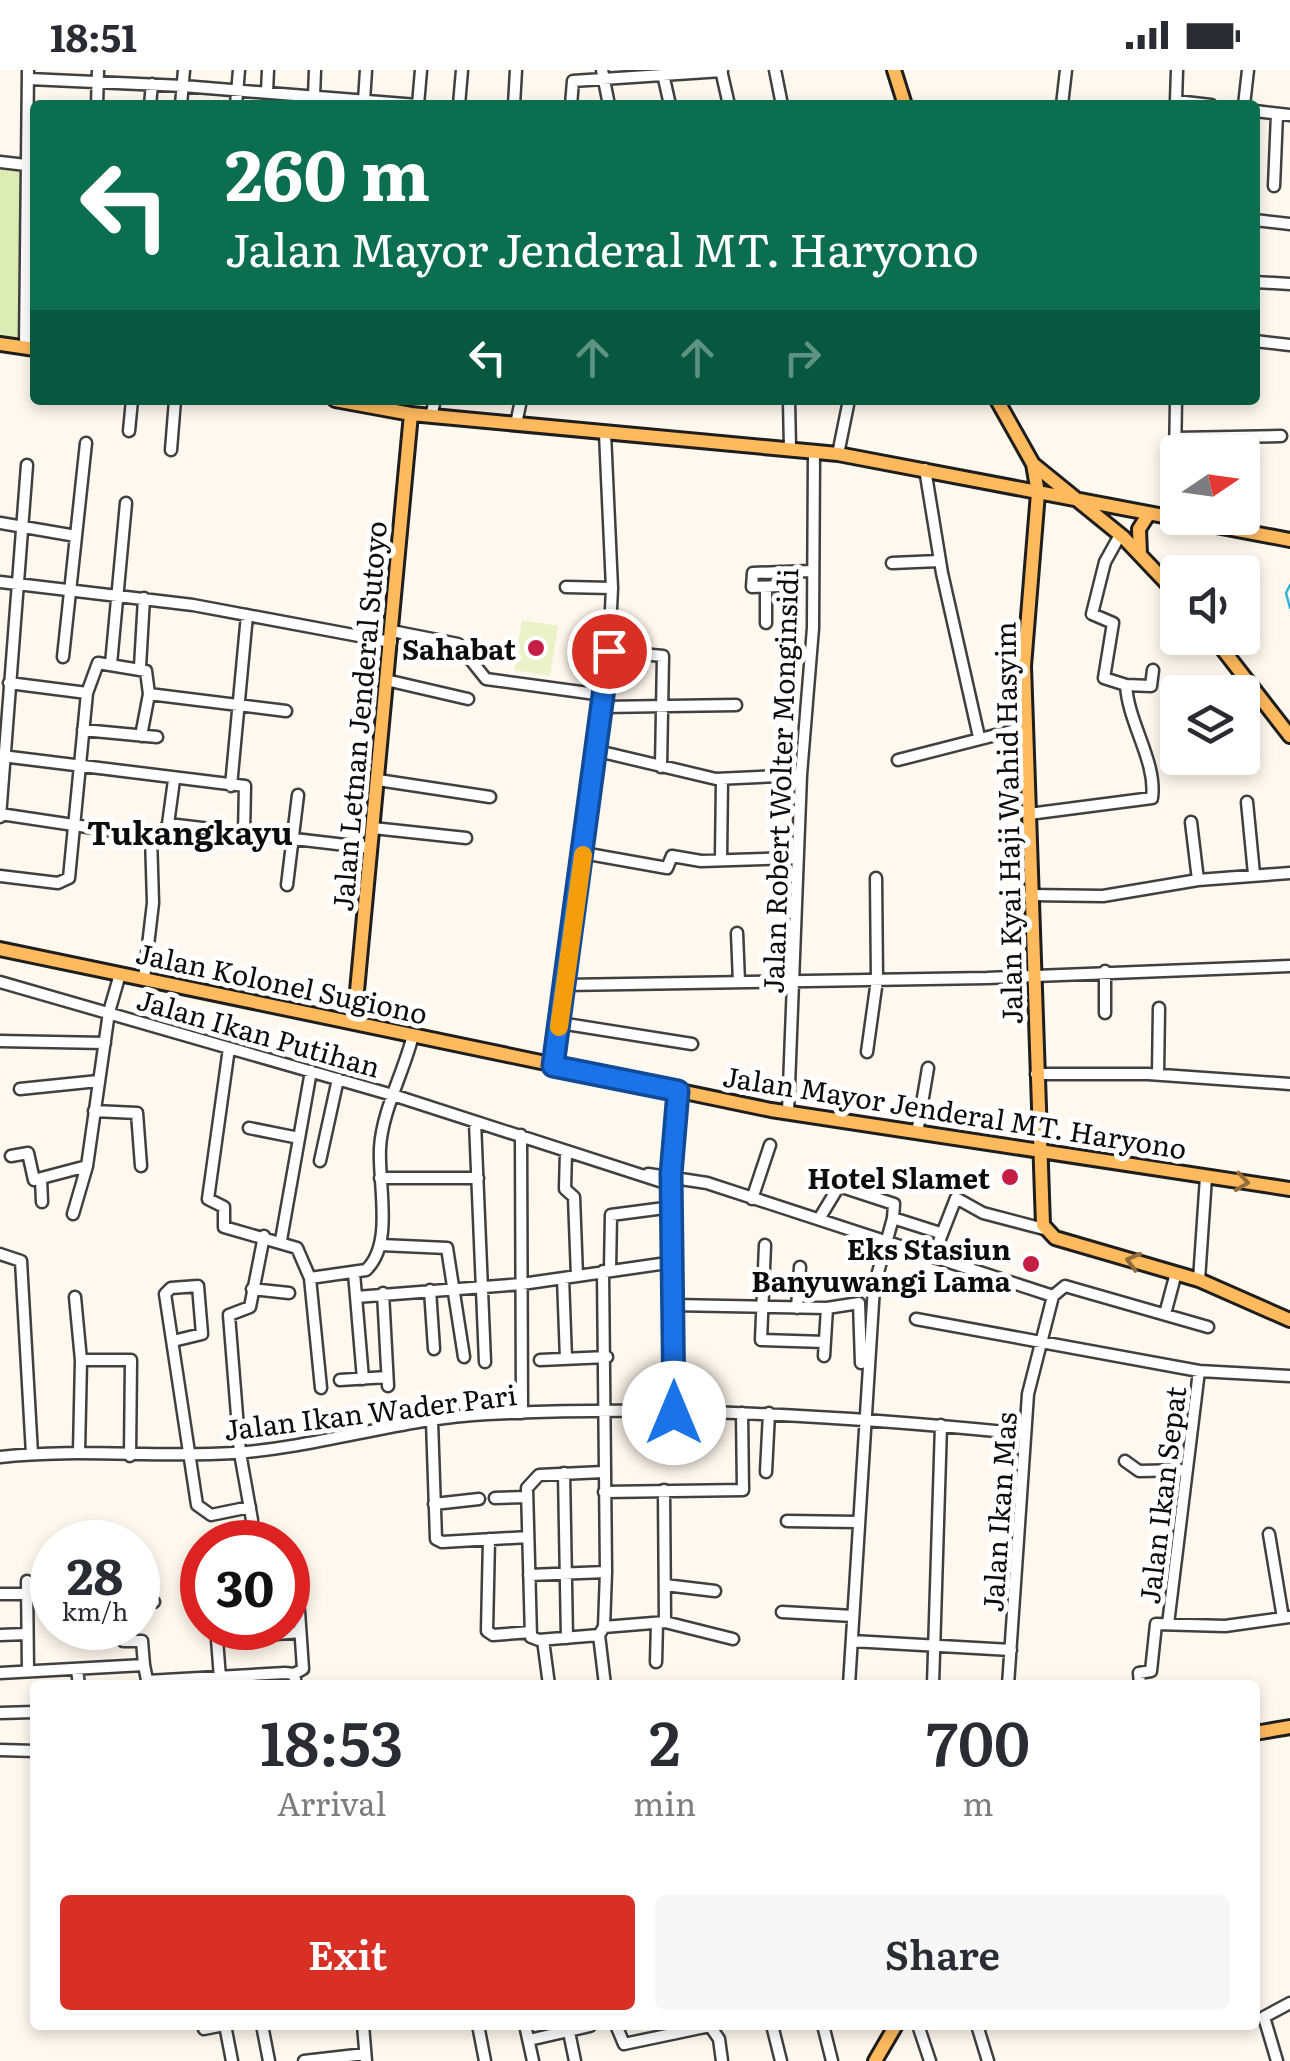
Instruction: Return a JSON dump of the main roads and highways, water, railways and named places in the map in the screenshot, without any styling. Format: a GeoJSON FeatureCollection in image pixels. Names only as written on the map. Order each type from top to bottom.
{"type":"FeatureCollection","features":[{"type":"Feature","properties":{"kind":"main road"},"geometry":{"type":"LineString","coordinates":[[894,70],[903,100]]}},
{"type":"Feature","properties":{"kind":"main road"},"geometry":{"type":"LineString","coordinates":[[0,344],[30,349]]}},
{"type":"Feature","properties":{"kind":"main road"},"geometry":{"type":"LineString","coordinates":[[362,405],[411,414],[838,454],[1290,540]]}},
{"type":"Feature","properties":{"kind":"main road"},"geometry":{"type":"LineString","coordinates":[[1000,405],[1032,464],[1120,535],[1160,576]]}},
{"type":"Feature","properties":{"kind":"main road","name":"Jalan Letnan Jenderal Sutoyo"},"geometry":{"type":"LineString","coordinates":[[354,1023],[411,414]]}},
{"type":"Feature","properties":{"kind":"main road","name":"Jalan Kyai Haji Wahid Hasyim"},"geometry":{"type":"LineString","coordinates":[[1032,464],[1038,494],[1024,666],[1031,973],[1044,1229],[1062,1241],[1199,1280],[1290,1320]]}},
{"type":"Feature","properties":{"kind":"main road"},"geometry":{"type":"LineString","coordinates":[[1140,554],[1139,529],[1148,515]]}},
{"type":"Feature","properties":{"kind":"main road"},"geometry":{"type":"LineString","coordinates":[[1227,655],[1290,736]]}},
{"type":"Feature","properties":{"kind":"main road","name":"Jalan Kolonel Sugiono"},"geometry":{"type":"LineString","coordinates":[[0,949],[553,1066]]}},
{"type":"Feature","properties":{"kind":"main road","name":"Jalan Mayor Jenderal MT. Haryono"},"geometry":{"type":"LineString","coordinates":[[553,1066],[788,1112],[1290,1189]]}},
{"type":"Feature","properties":{"kind":"main road"},"geometry":{"type":"LineString","coordinates":[[1260,1732],[1290,1726]]}},
{"type":"Feature","properties":{"kind":"main road"},"geometry":{"type":"LineString","coordinates":[[875,2061],[893,2030]]}},
{"type":"Feature","properties":{"kind":"waterway"},"geometry":{"type":"LineString","coordinates":[[1290,585],[1286,593],[1290,608]]}},
{"type":"Feature","properties":{"kind":"place","name":"Sahabat"},"geometry":{"type":"Point","coordinates":[536,648]}},
{"type":"Feature","properties":{"kind":"place","name":"Hotel Slamet"},"geometry":{"type":"Point","coordinates":[1010,1177]}},
{"type":"Feature","properties":{"kind":"place","name":"Eks Stasiun Banyuwangi Lama"},"geometry":{"type":"Point","coordinates":[1031,1264]}},
{"type":"Feature","properties":{"kind":"district","name":"Tukangkayu"},"geometry":{"type":"Point","coordinates":[190,831]}}]}
